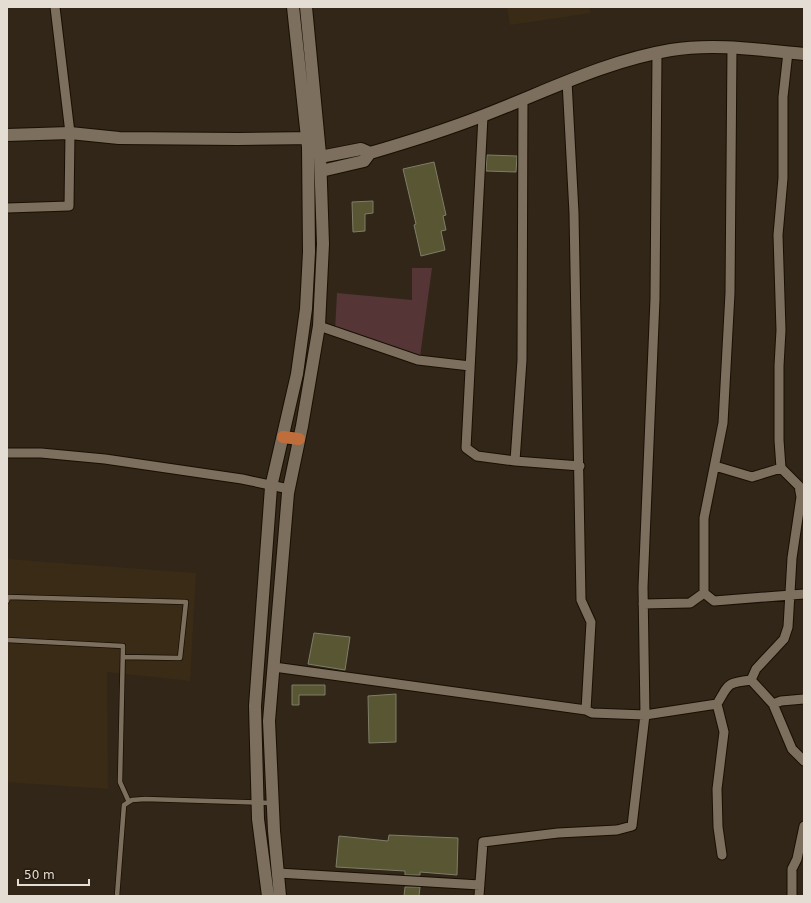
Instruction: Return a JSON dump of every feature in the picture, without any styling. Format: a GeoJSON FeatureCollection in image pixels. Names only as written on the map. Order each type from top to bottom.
{"type":"FeatureCollection","features":[{"type":"Feature","properties":{"kind":"main road"},"geometry":{"type":"LineString","coordinates":[[280,896],[272,803],[269,721],[289,489],[319,326],[323,244],[320,157],[312,138],[293,7]]}},
{"type":"Feature","properties":{"kind":"main road"},"geometry":{"type":"LineString","coordinates":[[268,896],[258,803],[255,706],[271,487],[297,374],[306,309],[312,138],[306,7]]}},
{"type":"Feature","properties":{"kind":"main road"},"geometry":{"type":"LineString","coordinates":[[321,171],[364,161],[370,153],[421,138],[483,116],[523,98],[616,63],[657,53],[671,50],[716,46],[804,54]]}},
{"type":"Feature","properties":{"kind":"main road"},"geometry":{"type":"LineString","coordinates":[[7,135],[70,133],[119,138],[312,138]]}},
{"type":"Feature","properties":{"kind":"main road"},"geometry":{"type":"LineString","coordinates":[[320,157],[361,149],[370,153]]}},
{"type":"Feature","properties":{"kind":"main road"},"geometry":{"type":"LineString","coordinates":[[283,437],[299,439]]}},
{"type":"Feature","properties":{"kind":"street"},"geometry":{"type":"LineString","coordinates":[[7,208],[69,206],[70,133],[55,7]]}},
{"type":"Feature","properties":{"kind":"street"},"geometry":{"type":"LineString","coordinates":[[704,593],[704,518],[723,423],[730,293],[732,47]]}},
{"type":"Feature","properties":{"kind":"street"},"geometry":{"type":"LineString","coordinates":[[751,680],[756,669],[784,639],[788,627],[792,558],[802,497],[799,486],[781,468],[779,440],[778,366],[781,330],[778,235],[783,178],[783,97],[788,52]]}},
{"type":"Feature","properties":{"kind":"street"},"geometry":{"type":"LineString","coordinates":[[479,896],[483,842],[558,834],[617,830],[632,826],[645,715],[643,604],[655,299],[657,53]]}},
{"type":"Feature","properties":{"kind":"street"},"geometry":{"type":"LineString","coordinates":[[567,81],[574,212],[580,466],[581,600],[591,622],[586,710]]}},
{"type":"Feature","properties":{"kind":"street"},"geometry":{"type":"LineString","coordinates":[[515,461],[522,360],[523,98]]}},
{"type":"Feature","properties":{"kind":"street"},"geometry":{"type":"LineString","coordinates":[[483,116],[466,448],[477,456],[515,461],[580,466]]}},
{"type":"Feature","properties":{"kind":"street"},"geometry":{"type":"LineString","coordinates":[[319,326],[418,360],[470,366]]}},
{"type":"Feature","properties":{"kind":"street"},"geometry":{"type":"LineString","coordinates":[[7,453],[41,453],[105,459],[242,480],[271,487],[289,489]]}},
{"type":"Feature","properties":{"kind":"street"},"geometry":{"type":"LineString","coordinates":[[715,466],[752,477],[781,468]]}},
{"type":"Feature","properties":{"kind":"street"},"geometry":{"type":"LineString","coordinates":[[643,604],[690,603],[704,593]]}},
{"type":"Feature","properties":{"kind":"street"},"geometry":{"type":"LineString","coordinates":[[704,593],[714,601],[804,594]]}},
{"type":"Feature","properties":{"kind":"street"},"geometry":{"type":"LineString","coordinates":[[274,667],[586,710],[592,713],[645,715],[717,704]]}},
{"type":"Feature","properties":{"kind":"street"},"geometry":{"type":"LineString","coordinates":[[722,855],[718,827],[717,789],[724,732],[717,704],[725,688],[731,683],[751,680]]}},
{"type":"Feature","properties":{"kind":"street"},"geometry":{"type":"LineString","coordinates":[[751,680],[773,704],[792,749],[804,761]]}},
{"type":"Feature","properties":{"kind":"street"},"geometry":{"type":"LineString","coordinates":[[773,704],[781,701],[804,699]]}},
{"type":"Feature","properties":{"kind":"street"},"geometry":{"type":"LineString","coordinates":[[792,896],[792,869],[797,859],[804,826]]}},
{"type":"Feature","properties":{"kind":"street"},"geometry":{"type":"LineString","coordinates":[[278,873],[480,885]]}},
{"type":"Feature","properties":{"kind":"lane"},"geometry":{"type":"LineString","coordinates":[[7,601],[8,597],[186,602],[180,658],[123,657]]}},
{"type":"Feature","properties":{"kind":"lane"},"geometry":{"type":"LineString","coordinates":[[7,640],[123,646],[120,782],[130,802]]}},
{"type":"Feature","properties":{"kind":"lane"},"geometry":{"type":"LineString","coordinates":[[117,896],[124,805],[130,802],[145,799],[272,803]]}},
{"type":"Feature","properties":{"kind":"shaded area"},"geometry":{"type":"Polygon","coordinates":[[[507,7],[589,7],[591,13],[510,25],[507,7]]]}},
{"type":"Feature","properties":{"kind":"shaded area"},"geometry":{"type":"Polygon","coordinates":[[[412,268],[432,268],[420,357],[335,331],[337,293],[412,300],[412,268]]]}},
{"type":"Feature","properties":{"kind":"shaded area"},"geometry":{"type":"Polygon","coordinates":[[[7,559],[196,573],[190,681],[107,672],[108,789],[7,782],[7,559]]]}},
{"type":"Feature","properties":{"kind":"building"},"geometry":{"type":"Polygon","coordinates":[[[487,155],[517,156],[516,172],[486,171],[487,155]]]}},
{"type":"Feature","properties":{"kind":"building"},"geometry":{"type":"Polygon","coordinates":[[[434,162],[446,215],[443,216],[446,230],[441,231],[445,250],[421,256],[414,225],[416,224],[403,169],[434,162]]]}},
{"type":"Feature","properties":{"kind":"building"},"geometry":{"type":"Polygon","coordinates":[[[373,201],[373,213],[365,214],[365,231],[353,232],[352,202],[373,201]]]}},
{"type":"Feature","properties":{"kind":"building"},"geometry":{"type":"Polygon","coordinates":[[[314,633],[350,637],[345,670],[308,664],[314,633]]]}},
{"type":"Feature","properties":{"kind":"building"},"geometry":{"type":"Polygon","coordinates":[[[292,685],[325,685],[325,695],[299,695],[299,705],[292,705],[292,685]]]}},
{"type":"Feature","properties":{"kind":"building"},"geometry":{"type":"Polygon","coordinates":[[[396,694],[396,742],[369,743],[368,696],[396,694]]]}},
{"type":"Feature","properties":{"kind":"building"},"geometry":{"type":"Polygon","coordinates":[[[389,835],[458,838],[457,875],[420,872],[420,875],[405,875],[405,871],[336,867],[339,836],[388,841],[389,835]]]}},
{"type":"Feature","properties":{"kind":"building"},"geometry":{"type":"Polygon","coordinates":[[[405,887],[420,887],[419,896],[404,896],[405,887]]]}}]}
